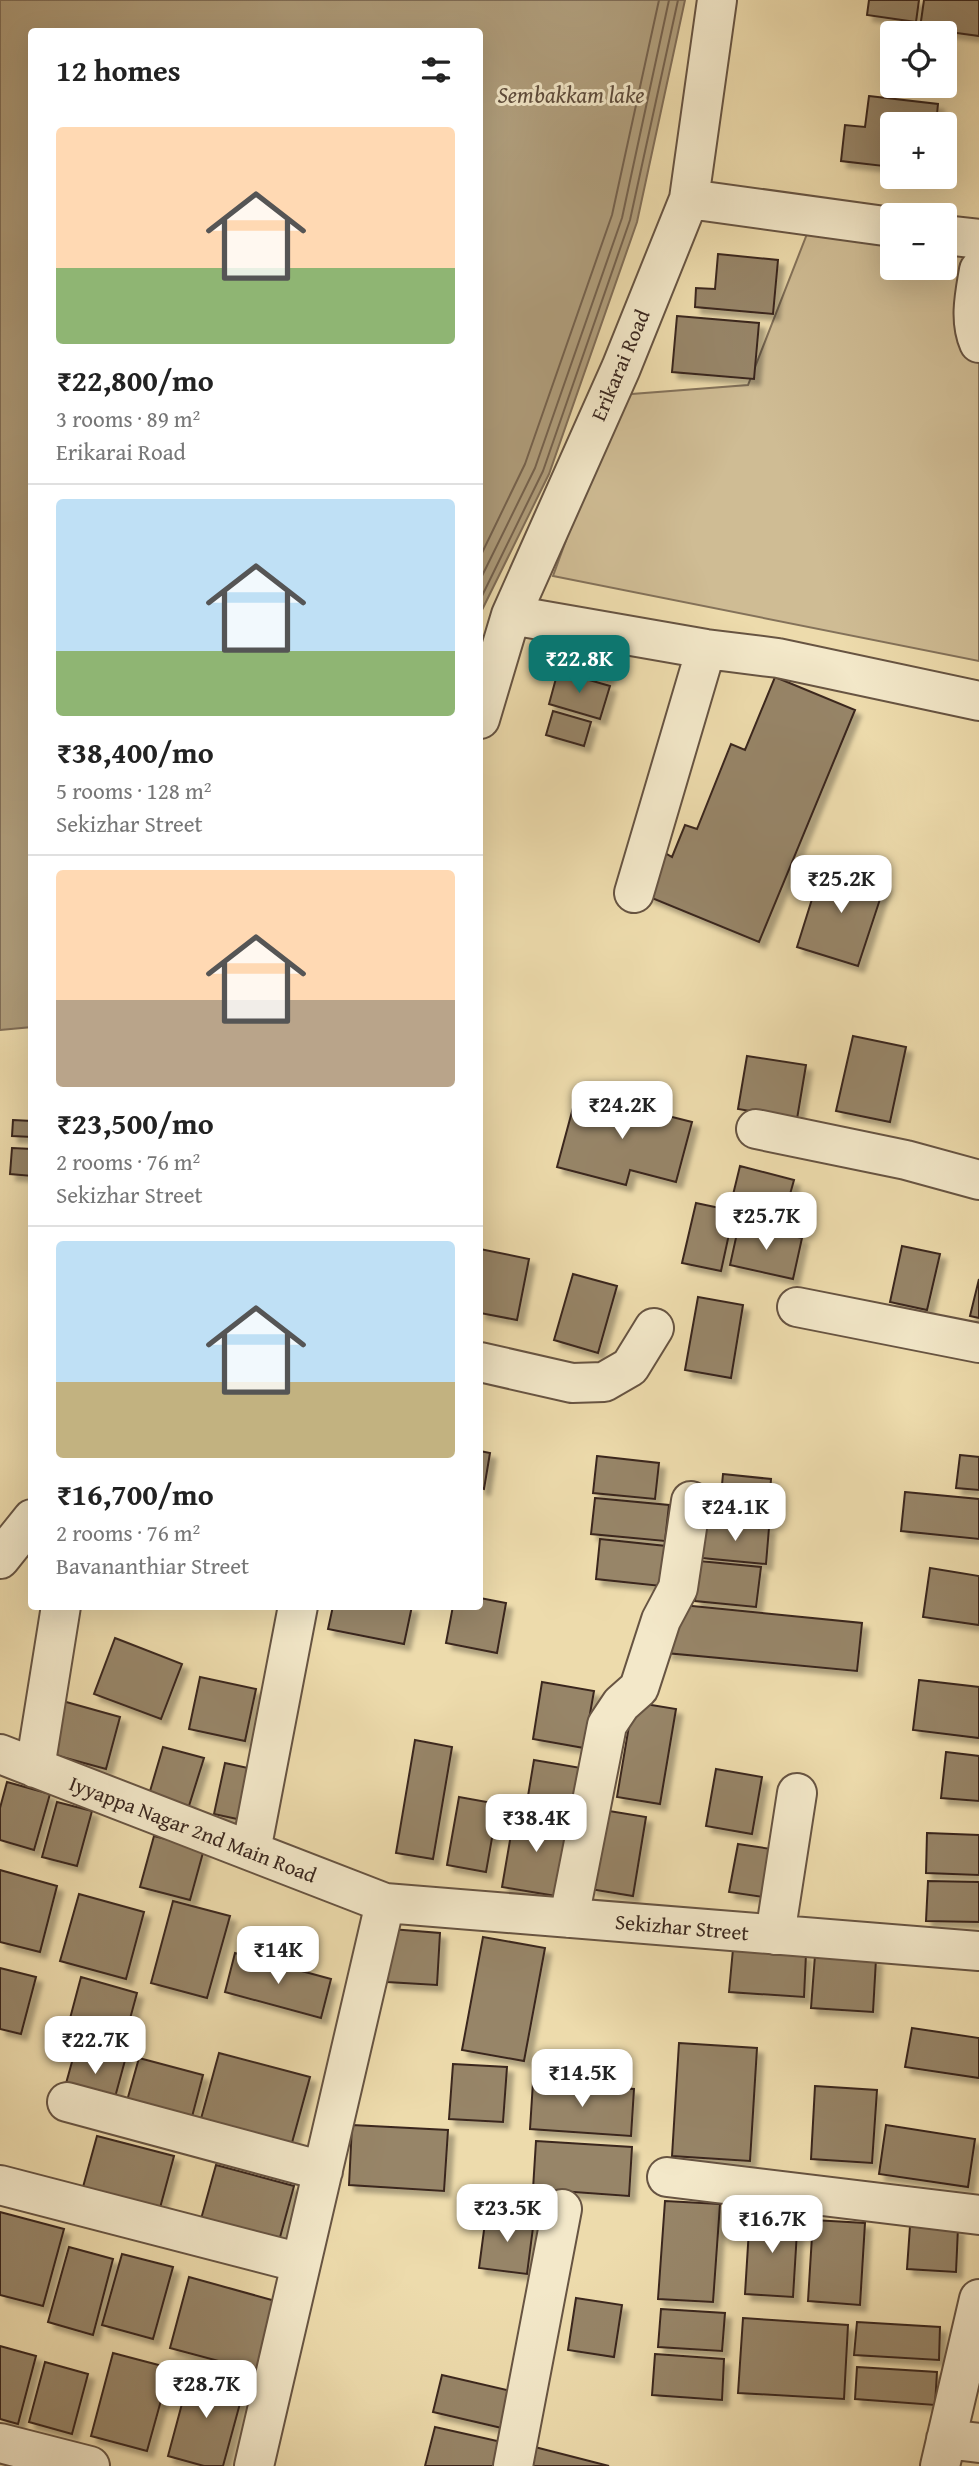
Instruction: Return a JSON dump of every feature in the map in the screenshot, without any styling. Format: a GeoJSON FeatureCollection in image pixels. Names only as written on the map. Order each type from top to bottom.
{"type":"FeatureCollection","features":[{"type":"Feature","properties":{"kind":"street","name":"Erikarai Road"},"geometry":{"type":"LineString","coordinates":[[483,709],[511,615],[621,368],[689,199],[717,0]]}},
{"type":"Feature","properties":{"kind":"street"},"geometry":{"type":"LineString","coordinates":[[689,199],[880,225]]}},
{"type":"Feature","properties":{"kind":"street"},"geometry":{"type":"LineString","coordinates":[[957,236],[979,239]]}},
{"type":"Feature","properties":{"kind":"street"},"geometry":{"type":"LineString","coordinates":[[979,270],[973,304],[979,343]]}},
{"type":"Feature","properties":{"kind":"street"},"geometry":{"type":"LineString","coordinates":[[511,615],[706,649],[778,658],[979,701]]}},
{"type":"Feature","properties":{"kind":"street"},"geometry":{"type":"LineString","coordinates":[[634,893],[706,649]]}},
{"type":"Feature","properties":{"kind":"street"},"geometry":{"type":"LineString","coordinates":[[756,1129],[906,1160],[979,1180]]}},
{"type":"Feature","properties":{"kind":"street"},"geometry":{"type":"LineString","coordinates":[[797,1307],[979,1343]]}},
{"type":"Feature","properties":{"kind":"street"},"geometry":{"type":"LineString","coordinates":[[483,1363],[572,1383],[604,1382],[629,1367],[654,1328]]}},
{"type":"Feature","properties":{"kind":"street"},"geometry":{"type":"LineString","coordinates":[[569,1918],[607,1725],[621,1704],[639,1688],[661,1620],[678,1588],[691,1501]]}},
{"type":"Feature","properties":{"kind":"street"},"geometry":{"type":"LineString","coordinates":[[0,1559],[28,1524]]}},
{"type":"Feature","properties":{"kind":"street"},"geometry":{"type":"LineString","coordinates":[[35,1768],[60,1610]]}},
{"type":"Feature","properties":{"kind":"street"},"geometry":{"type":"LineString","coordinates":[[251,1851],[297,1610]]}},
{"type":"Feature","properties":{"kind":"street","name":"Iyyappa Nagar 2nd Main Road"},"geometry":{"type":"LineString","coordinates":[[0,1754],[385,1903]]}},
{"type":"Feature","properties":{"kind":"street"},"geometry":{"type":"LineString","coordinates":[[775,1935],[797,1793]]}},
{"type":"Feature","properties":{"kind":"street"},"geometry":{"type":"LineString","coordinates":[[254,2466],[385,1903]]}},
{"type":"Feature","properties":{"kind":"street","name":"Sekizhar Street"},"geometry":{"type":"LineString","coordinates":[[385,1903],[979,1951]]}},
{"type":"Feature","properties":{"kind":"street"},"geometry":{"type":"LineString","coordinates":[[68,2102],[323,2171]]}},
{"type":"Feature","properties":{"kind":"street"},"geometry":{"type":"LineString","coordinates":[[667,2177],[979,2215]]}},
{"type":"Feature","properties":{"kind":"street"},"geometry":{"type":"LineString","coordinates":[[0,2185],[302,2263]]}},
{"type":"Feature","properties":{"kind":"street"},"geometry":{"type":"LineString","coordinates":[[513,2466],[562,2209]]}},
{"type":"Feature","properties":{"kind":"street"},"geometry":{"type":"LineString","coordinates":[[955,2449],[979,2299]]}},
{"type":"Feature","properties":{"kind":"street"},"geometry":{"type":"LineString","coordinates":[[0,2443],[90,2466]]}},
{"type":"Feature","properties":{"kind":"shaded area"},"geometry":{"type":"Polygon","coordinates":[[[814,216],[880,225],[880,280],[957,280],[957,236],[979,239],[979,661],[553,576],[619,395],[748,385],[814,216]]]}},
{"type":"Feature","properties":{"kind":"water","name":"Sembakkam lake"},"geometry":{"type":"Polygon","coordinates":[[[0,0],[685,0],[637,222],[549,474],[483,608],[483,28],[28,28],[28,1027],[0,1030],[0,0]]]}},
{"type":"Feature","properties":{"kind":"building"},"geometry":{"type":"Polygon","coordinates":[[[869,0],[919,0],[916,21],[867,15],[869,0]]]}},
{"type":"Feature","properties":{"kind":"building"},"geometry":{"type":"Polygon","coordinates":[[[924,0],[979,0],[979,36],[957,33],[957,21],[921,21],[924,0]]]}},
{"type":"Feature","properties":{"kind":"building"},"geometry":{"type":"Polygon","coordinates":[[[869,96],[938,104],[937,112],[880,112],[880,166],[841,161],[845,125],[865,127],[869,96]]]}},
{"type":"Feature","properties":{"kind":"building"},"geometry":{"type":"Polygon","coordinates":[[[718,254],[778,260],[773,314],[695,307],[696,288],[715,289],[718,254]]]}},
{"type":"Feature","properties":{"kind":"building"},"geometry":{"type":"Polygon","coordinates":[[[677,316],[759,323],[754,379],[672,372],[677,316]]]}},
{"type":"Feature","properties":{"kind":"building"},"geometry":{"type":"Polygon","coordinates":[[[574,644],[614,655],[607,680],[567,669],[574,644]]]}},
{"type":"Feature","properties":{"kind":"building"},"geometry":{"type":"Polygon","coordinates":[[[558,671],[610,686],[600,719],[549,704],[558,671]]]}},
{"type":"Feature","properties":{"kind":"building"},"geometry":{"type":"Polygon","coordinates":[[[775,677],[855,710],[759,942],[647,896],[665,853],[672,857],[685,825],[697,829],[731,744],[745,750],[775,677]]]}},
{"type":"Feature","properties":{"kind":"building"},"geometry":{"type":"Polygon","coordinates":[[[553,711],[591,722],[584,746],[546,735],[553,711]]]}},
{"type":"Feature","properties":{"kind":"building"},"geometry":{"type":"Polygon","coordinates":[[[823,864],[885,884],[858,966],[797,947],[823,864]]]}},
{"type":"Feature","properties":{"kind":"building"},"geometry":{"type":"Polygon","coordinates":[[[853,1036],[906,1047],[890,1122],[836,1111],[853,1036]]]}},
{"type":"Feature","properties":{"kind":"building"},"geometry":{"type":"Polygon","coordinates":[[[747,1056],[806,1065],[797,1119],[738,1109],[747,1056]]]}},
{"type":"Feature","properties":{"kind":"building"},"geometry":{"type":"Polygon","coordinates":[[[577,1093],[692,1122],[676,1182],[630,1170],[626,1185],[557,1167],[577,1093]]]}},
{"type":"Feature","properties":{"kind":"building"},"geometry":{"type":"Polygon","coordinates":[[[13,1120],[28,1121],[28,1137],[12,1136],[13,1120]]]}},
{"type":"Feature","properties":{"kind":"building"},"geometry":{"type":"Polygon","coordinates":[[[12,1148],[28,1149],[28,1176],[10,1174],[12,1148]]]}},
{"type":"Feature","properties":{"kind":"building"},"geometry":{"type":"Polygon","coordinates":[[[740,1166],[794,1180],[784,1216],[731,1203],[740,1166]]]}},
{"type":"Feature","properties":{"kind":"building"},"geometry":{"type":"Polygon","coordinates":[[[696,1203],[734,1211],[721,1271],[682,1263],[696,1203]]]}},
{"type":"Feature","properties":{"kind":"building"},"geometry":{"type":"Polygon","coordinates":[[[739,1224],[802,1238],[793,1279],[730,1265],[739,1224]]]}},
{"type":"Feature","properties":{"kind":"building"},"geometry":{"type":"Polygon","coordinates":[[[902,1246],[940,1254],[927,1310],[890,1302],[902,1246]]]}},
{"type":"Feature","properties":{"kind":"building"},"geometry":{"type":"Polygon","coordinates":[[[483,1250],[529,1259],[517,1320],[483,1314],[483,1250]]]}},
{"type":"Feature","properties":{"kind":"building"},"geometry":{"type":"Polygon","coordinates":[[[573,1274],[617,1286],[598,1353],[554,1340],[573,1274]]]}},
{"type":"Feature","properties":{"kind":"building"},"geometry":{"type":"Polygon","coordinates":[[[979,1279],[979,1318],[970,1316],[979,1279]]]}},
{"type":"Feature","properties":{"kind":"building"},"geometry":{"type":"Polygon","coordinates":[[[698,1297],[743,1305],[731,1378],[685,1370],[698,1297]]]}},
{"type":"Feature","properties":{"kind":"building"},"geometry":{"type":"Polygon","coordinates":[[[483,1452],[490,1453],[483,1489],[483,1452]]]}},
{"type":"Feature","properties":{"kind":"building"},"geometry":{"type":"Polygon","coordinates":[[[960,1455],[979,1457],[979,1490],[956,1488],[960,1455]]]}},
{"type":"Feature","properties":{"kind":"building"},"geometry":{"type":"Polygon","coordinates":[[[597,1456],[659,1463],[655,1499],[593,1493],[597,1456]]]}},
{"type":"Feature","properties":{"kind":"building"},"geometry":{"type":"Polygon","coordinates":[[[723,1474],[771,1479],[768,1522],[719,1517],[723,1474]]]}},
{"type":"Feature","properties":{"kind":"building"},"geometry":{"type":"Polygon","coordinates":[[[905,1492],[979,1499],[979,1539],[901,1531],[905,1492]]]}},
{"type":"Feature","properties":{"kind":"building"},"geometry":{"type":"Polygon","coordinates":[[[595,1498],[669,1505],[665,1541],[591,1534],[595,1498]]]}},
{"type":"Feature","properties":{"kind":"building"},"geometry":{"type":"Polygon","coordinates":[[[705,1521],[769,1528],[766,1564],[702,1558],[705,1521]]]}},
{"type":"Feature","properties":{"kind":"building"},"geometry":{"type":"Polygon","coordinates":[[[600,1539],[666,1546],[661,1586],[596,1579],[600,1539]]]}},
{"type":"Feature","properties":{"kind":"building"},"geometry":{"type":"Polygon","coordinates":[[[699,1561],[761,1567],[756,1607],[695,1601],[699,1561]]]}},
{"type":"Feature","properties":{"kind":"building"},"geometry":{"type":"Polygon","coordinates":[[[930,1568],[979,1576],[979,1625],[923,1617],[930,1568]]]}},
{"type":"Feature","properties":{"kind":"building"},"geometry":{"type":"Polygon","coordinates":[[[483,1599],[506,1603],[497,1653],[446,1643],[452,1610],[483,1610],[483,1599]]]}},
{"type":"Feature","properties":{"kind":"building"},"geometry":{"type":"Polygon","coordinates":[[[672,1604],[862,1623],[857,1671],[666,1653],[672,1604]]]}},
{"type":"Feature","properties":{"kind":"building"},"geometry":{"type":"Polygon","coordinates":[[[332,1610],[411,1610],[404,1644],[328,1629],[332,1610]]]}},
{"type":"Feature","properties":{"kind":"building"},"geometry":{"type":"Polygon","coordinates":[[[115,1638],[182,1664],[161,1719],[94,1694],[115,1638]]]}},
{"type":"Feature","properties":{"kind":"building"},"geometry":{"type":"Polygon","coordinates":[[[200,1677],[256,1689],[245,1741],[189,1729],[200,1677]]]}},
{"type":"Feature","properties":{"kind":"building"},"geometry":{"type":"Polygon","coordinates":[[[919,1680],[979,1687],[979,1738],[913,1730],[919,1680]]]}},
{"type":"Feature","properties":{"kind":"building"},"geometry":{"type":"Polygon","coordinates":[[[542,1682],[594,1691],[584,1748],[533,1739],[542,1682]]]}},
{"type":"Feature","properties":{"kind":"building"},"geometry":{"type":"Polygon","coordinates":[[[59,1700],[120,1717],[106,1769],[44,1752],[59,1700]]]}},
{"type":"Feature","properties":{"kind":"building"},"geometry":{"type":"Polygon","coordinates":[[[633,1702],[676,1709],[660,1804],[617,1797],[633,1702]]]}},
{"type":"Feature","properties":{"kind":"building"},"geometry":{"type":"Polygon","coordinates":[[[415,1740],[452,1747],[433,1859],[396,1853],[415,1740]]]}},
{"type":"Feature","properties":{"kind":"building"},"geometry":{"type":"Polygon","coordinates":[[[163,1747],[204,1758],[188,1809],[148,1798],[163,1747]]]}},
{"type":"Feature","properties":{"kind":"building"},"geometry":{"type":"Polygon","coordinates":[[[946,1752],[979,1756],[979,1801],[941,1798],[946,1752]]]}},
{"type":"Feature","properties":{"kind":"building"},"geometry":{"type":"Polygon","coordinates":[[[534,1760],[581,1768],[574,1809],[527,1802],[534,1760]]]}},
{"type":"Feature","properties":{"kind":"building"},"geometry":{"type":"Polygon","coordinates":[[[225,1763],[262,1771],[251,1822],[214,1814],[225,1763]]]}},
{"type":"Feature","properties":{"kind":"building"},"geometry":{"type":"Polygon","coordinates":[[[716,1769],[762,1777],[752,1834],[706,1826],[716,1769]]]}},
{"type":"Feature","properties":{"kind":"building"},"geometry":{"type":"Polygon","coordinates":[[[7,1782],[50,1794],[34,1850],[0,1840],[0,1808],[7,1782]]]}},
{"type":"Feature","properties":{"kind":"building"},"geometry":{"type":"Polygon","coordinates":[[[459,1797],[498,1804],[486,1872],[447,1865],[459,1797]]]}},
{"type":"Feature","properties":{"kind":"building"},"geometry":{"type":"Polygon","coordinates":[[[57,1802],[92,1811],[77,1866],[42,1857],[57,1802]]]}},
{"type":"Feature","properties":{"kind":"building"},"geometry":{"type":"Polygon","coordinates":[[[603,1810],[646,1817],[633,1896],[590,1889],[603,1810]]]}},
{"type":"Feature","properties":{"kind":"building"},"geometry":{"type":"Polygon","coordinates":[[[515,1811],[569,1820],[556,1896],[502,1887],[515,1811]]]}},
{"type":"Feature","properties":{"kind":"building"},"geometry":{"type":"Polygon","coordinates":[[[927,1833],[979,1835],[979,1875],[926,1873],[927,1833]]]}},
{"type":"Feature","properties":{"kind":"building"},"geometry":{"type":"Polygon","coordinates":[[[154,1836],[204,1849],[190,1900],[140,1887],[154,1836]]]}},
{"type":"Feature","properties":{"kind":"building"},"geometry":{"type":"Polygon","coordinates":[[[738,1844],[778,1850],[770,1898],[729,1892],[738,1844]]]}},
{"type":"Feature","properties":{"kind":"building"},"geometry":{"type":"Polygon","coordinates":[[[0,1870],[57,1886],[40,1952],[0,1942],[0,1870]]]}},
{"type":"Feature","properties":{"kind":"building"},"geometry":{"type":"Polygon","coordinates":[[[928,1881],[979,1882],[979,1922],[926,1921],[928,1881]]]}},
{"type":"Feature","properties":{"kind":"building"},"geometry":{"type":"Polygon","coordinates":[[[79,1894],[144,1912],[126,1979],[60,1961],[79,1894]]]}},
{"type":"Feature","properties":{"kind":"building"},"geometry":{"type":"Polygon","coordinates":[[[173,1901],[230,1916],[207,1998],[151,1983],[173,1901]]]}},
{"type":"Feature","properties":{"kind":"building"},"geometry":{"type":"Polygon","coordinates":[[[391,1929],[440,1933],[437,1985],[387,1982],[391,1929]]]}},
{"type":"Feature","properties":{"kind":"building"},"geometry":{"type":"Polygon","coordinates":[[[483,1937],[545,1948],[524,2061],[462,2050],[483,1937]]]}},
{"type":"Feature","properties":{"kind":"building"},"geometry":{"type":"Polygon","coordinates":[[[733,1949],[806,1954],[804,1997],[729,1992],[733,1949]]]}},
{"type":"Feature","properties":{"kind":"building"},"geometry":{"type":"Polygon","coordinates":[[[235,1953],[331,1979],[321,2018],[225,1992],[235,1953]]]}},
{"type":"Feature","properties":{"kind":"building"},"geometry":{"type":"Polygon","coordinates":[[[815,1955],[876,1959],[873,2012],[811,2008],[815,1955]]]}},
{"type":"Feature","properties":{"kind":"building"},"geometry":{"type":"Polygon","coordinates":[[[0,1968],[36,1977],[21,2034],[0,2029],[0,1968]]]}},
{"type":"Feature","properties":{"kind":"building"},"geometry":{"type":"Polygon","coordinates":[[[81,1977],[137,1993],[124,2041],[68,2026],[81,1977]]]}},
{"type":"Feature","properties":{"kind":"building"},"geometry":{"type":"Polygon","coordinates":[[[912,2028],[979,2038],[979,2078],[905,2067],[912,2028]]]}},
{"type":"Feature","properties":{"kind":"building"},"geometry":{"type":"Polygon","coordinates":[[[78,2040],[127,2053],[111,2112],[62,2098],[78,2040]]]}},
{"type":"Feature","properties":{"kind":"building"},"geometry":{"type":"Polygon","coordinates":[[[679,2043],[757,2048],[750,2161],[672,2156],[679,2043]]]}},
{"type":"Feature","properties":{"kind":"building"},"geometry":{"type":"Polygon","coordinates":[[[219,2053],[310,2077],[290,2150],[199,2126],[219,2053]]]}},
{"type":"Feature","properties":{"kind":"building"},"geometry":{"type":"Polygon","coordinates":[[[139,2058],[203,2075],[188,2132],[123,2115],[139,2058]]]}},
{"type":"Feature","properties":{"kind":"building"},"geometry":{"type":"Polygon","coordinates":[[[453,2064],[507,2067],[503,2122],[449,2119],[453,2064]]]}},
{"type":"Feature","properties":{"kind":"building"},"geometry":{"type":"Polygon","coordinates":[[[533,2082],[634,2089],[631,2136],[530,2129],[533,2082]]]}},
{"type":"Feature","properties":{"kind":"building"},"geometry":{"type":"Polygon","coordinates":[[[815,2086],[877,2090],[872,2163],[811,2159],[815,2086]]]}},
{"type":"Feature","properties":{"kind":"building"},"geometry":{"type":"Polygon","coordinates":[[[352,2125],[448,2130],[444,2191],[349,2185],[352,2125]]]}},
{"type":"Feature","properties":{"kind":"building"},"geometry":{"type":"Polygon","coordinates":[[[886,2125],[975,2139],[968,2187],[879,2174],[886,2125]]]}},
{"type":"Feature","properties":{"kind":"building"},"geometry":{"type":"Polygon","coordinates":[[[97,2136],[174,2156],[160,2208],[83,2187],[97,2136]]]}},
{"type":"Feature","properties":{"kind":"building"},"geometry":{"type":"Polygon","coordinates":[[[536,2141],[632,2147],[629,2196],[533,2189],[536,2141]]]}},
{"type":"Feature","properties":{"kind":"building"},"geometry":{"type":"Polygon","coordinates":[[[216,2165],[294,2186],[279,2241],[201,2219],[216,2165]]]}},
{"type":"Feature","properties":{"kind":"building"},"geometry":{"type":"Polygon","coordinates":[[[665,2201],[720,2204],[713,2302],[658,2299],[665,2201]]]}},
{"type":"Feature","properties":{"kind":"building"},"geometry":{"type":"Polygon","coordinates":[[[0,2212],[64,2229],[43,2306],[0,2295],[0,2212]]]}},
{"type":"Feature","properties":{"kind":"building"},"geometry":{"type":"Polygon","coordinates":[[[750,2213],[798,2215],[793,2297],[745,2294],[750,2213]]]}},
{"type":"Feature","properties":{"kind":"building"},"geometry":{"type":"Polygon","coordinates":[[[486,2215],[534,2220],[527,2274],[479,2268],[486,2215]]]}},
{"type":"Feature","properties":{"kind":"building"},"geometry":{"type":"Polygon","coordinates":[[[813,2220],[865,2223],[860,2305],[808,2301],[813,2220]]]}},
{"type":"Feature","properties":{"kind":"building"},"geometry":{"type":"Polygon","coordinates":[[[910,2226],[958,2228],[956,2272],[907,2269],[910,2226]]]}},
{"type":"Feature","properties":{"kind":"building"},"geometry":{"type":"Polygon","coordinates":[[[69,2247],[113,2259],[93,2335],[48,2322],[69,2247]]]}},
{"type":"Feature","properties":{"kind":"building"},"geometry":{"type":"Polygon","coordinates":[[[122,2254],[173,2267],[153,2339],[102,2325],[122,2254]]]}},
{"type":"Feature","properties":{"kind":"building"},"geometry":{"type":"Polygon","coordinates":[[[189,2277],[279,2302],[260,2372],[170,2348],[189,2277]]]}},
{"type":"Feature","properties":{"kind":"building"},"geometry":{"type":"Polygon","coordinates":[[[576,2298],[622,2305],[614,2357],[568,2350],[576,2298]]]}},
{"type":"Feature","properties":{"kind":"building"},"geometry":{"type":"Polygon","coordinates":[[[661,2309],[725,2313],[722,2351],[658,2347],[661,2309]]]}},
{"type":"Feature","properties":{"kind":"building"},"geometry":{"type":"Polygon","coordinates":[[[743,2318],[848,2325],[844,2399],[738,2393],[743,2318]]]}},
{"type":"Feature","properties":{"kind":"building"},"geometry":{"type":"Polygon","coordinates":[[[857,2322],[940,2327],[939,2360],[854,2355],[857,2322]]]}},
{"type":"Feature","properties":{"kind":"building"},"geometry":{"type":"Polygon","coordinates":[[[0,2346],[36,2356],[18,2424],[0,2419],[0,2346]]]}},
{"type":"Feature","properties":{"kind":"building"},"geometry":{"type":"Polygon","coordinates":[[[113,2353],[170,2368],[147,2451],[91,2436],[113,2353]]]}},
{"type":"Feature","properties":{"kind":"building"},"geometry":{"type":"Polygon","coordinates":[[[655,2354],[724,2359],[722,2400],[652,2395],[655,2354]]]}},
{"type":"Feature","properties":{"kind":"building"},"geometry":{"type":"Polygon","coordinates":[[[45,2362],[88,2374],[72,2434],[29,2422],[45,2362]]]}},
{"type":"Feature","properties":{"kind":"building"},"geometry":{"type":"Polygon","coordinates":[[[857,2367],[937,2372],[935,2405],[855,2399],[857,2367]]]}},
{"type":"Feature","properties":{"kind":"building"},"geometry":{"type":"Polygon","coordinates":[[[191,2370],[245,2385],[223,2466],[204,2466],[168,2456],[191,2370]]]}},
{"type":"Feature","properties":{"kind":"building"},"geometry":{"type":"Polygon","coordinates":[[[442,2375],[515,2392],[506,2429],[433,2412],[442,2375]]]}},
{"type":"Feature","properties":{"kind":"building"},"geometry":{"type":"Polygon","coordinates":[[[435,2427],[506,2443],[500,2466],[425,2466],[435,2427]]]}},
{"type":"Feature","properties":{"kind":"building"},"geometry":{"type":"Polygon","coordinates":[[[527,2445],[609,2466],[521,2466],[527,2445]]]}}]}
